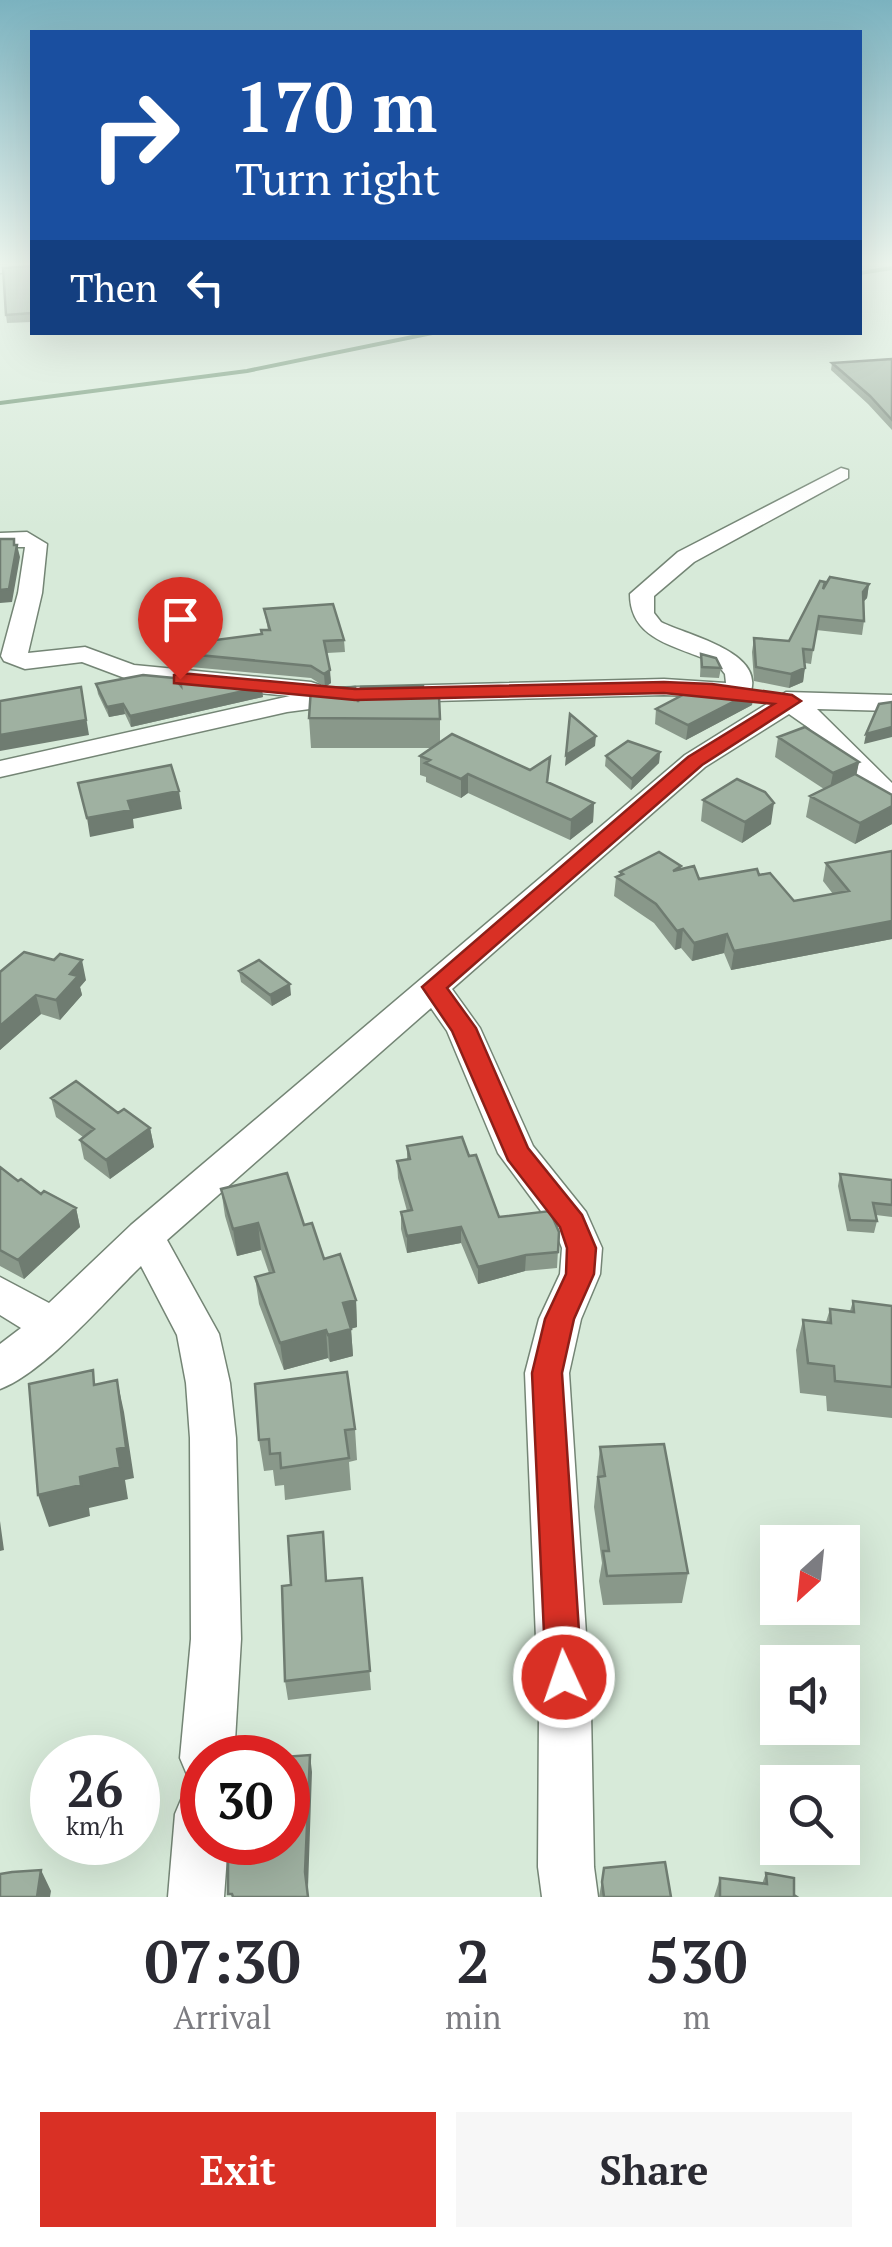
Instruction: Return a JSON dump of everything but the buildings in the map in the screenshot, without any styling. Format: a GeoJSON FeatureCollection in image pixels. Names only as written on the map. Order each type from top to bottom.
{"type":"FeatureCollection","features":[{"type":"Feature","properties":{"kind":"street"},"geometry":{"type":"LineString","coordinates":[[739,693],[742,680],[734,665],[716,652],[662,633],[650,624],[641,612],[642,594],[686,556],[842,474]]}},
{"type":"Feature","properties":{"kind":"street"},"geometry":{"type":"LineString","coordinates":[[0,540],[27,538],[36,544],[30,592],[12,665],[85,654],[130,672],[355,695]]}},
{"type":"Feature","properties":{"kind":"street"},"geometry":{"type":"LineString","coordinates":[[0,770],[287,704],[355,695],[664,687],[792,701],[892,703]]}},
{"type":"Feature","properties":{"kind":"street"},"geometry":{"type":"LineString","coordinates":[[792,701],[818,722],[892,798]]}},
{"type":"Feature","properties":{"kind":"street"},"geometry":{"type":"LineString","coordinates":[[0,1370],[53,1326],[145,1236],[695,761],[792,701]]}},
{"type":"Feature","properties":{"kind":"street"},"geometry":{"type":"LineString","coordinates":[[433,987],[464,1028],[517,1153],[572,1222],[582,1248],[580,1274],[560,1319],[547,1373],[566,1711],[566,1866],[570,1897]]}},
{"type":"Feature","properties":{"kind":"street"},"geometry":{"type":"LineString","coordinates":[[145,1236],[198,1334],[208,1383],[213,1438],[216,1639],[209,1735]]}},
{"type":"Feature","properties":{"kind":"street"},"geometry":{"type":"LineString","coordinates":[[0,1294],[53,1326]]}},
{"type":"Feature","properties":{"kind":"street"},"geometry":{"type":"LineString","coordinates":[[196,1897],[198,1865]]}},
{"type":"Feature","properties":{"kind":"waterway"},"geometry":{"type":"LineString","coordinates":[[0,403],[247,371],[347,351]]}},
{"type":"Feature","properties":{"kind":"route"},"geometry":{"type":"LineString","coordinates":[[180,679],[355,695],[664,687],[712,689],[792,701],[695,761],[433,987],[464,1028],[517,1153],[572,1222],[582,1248],[580,1274],[560,1319],[547,1373],[564,1677]]}}]}
